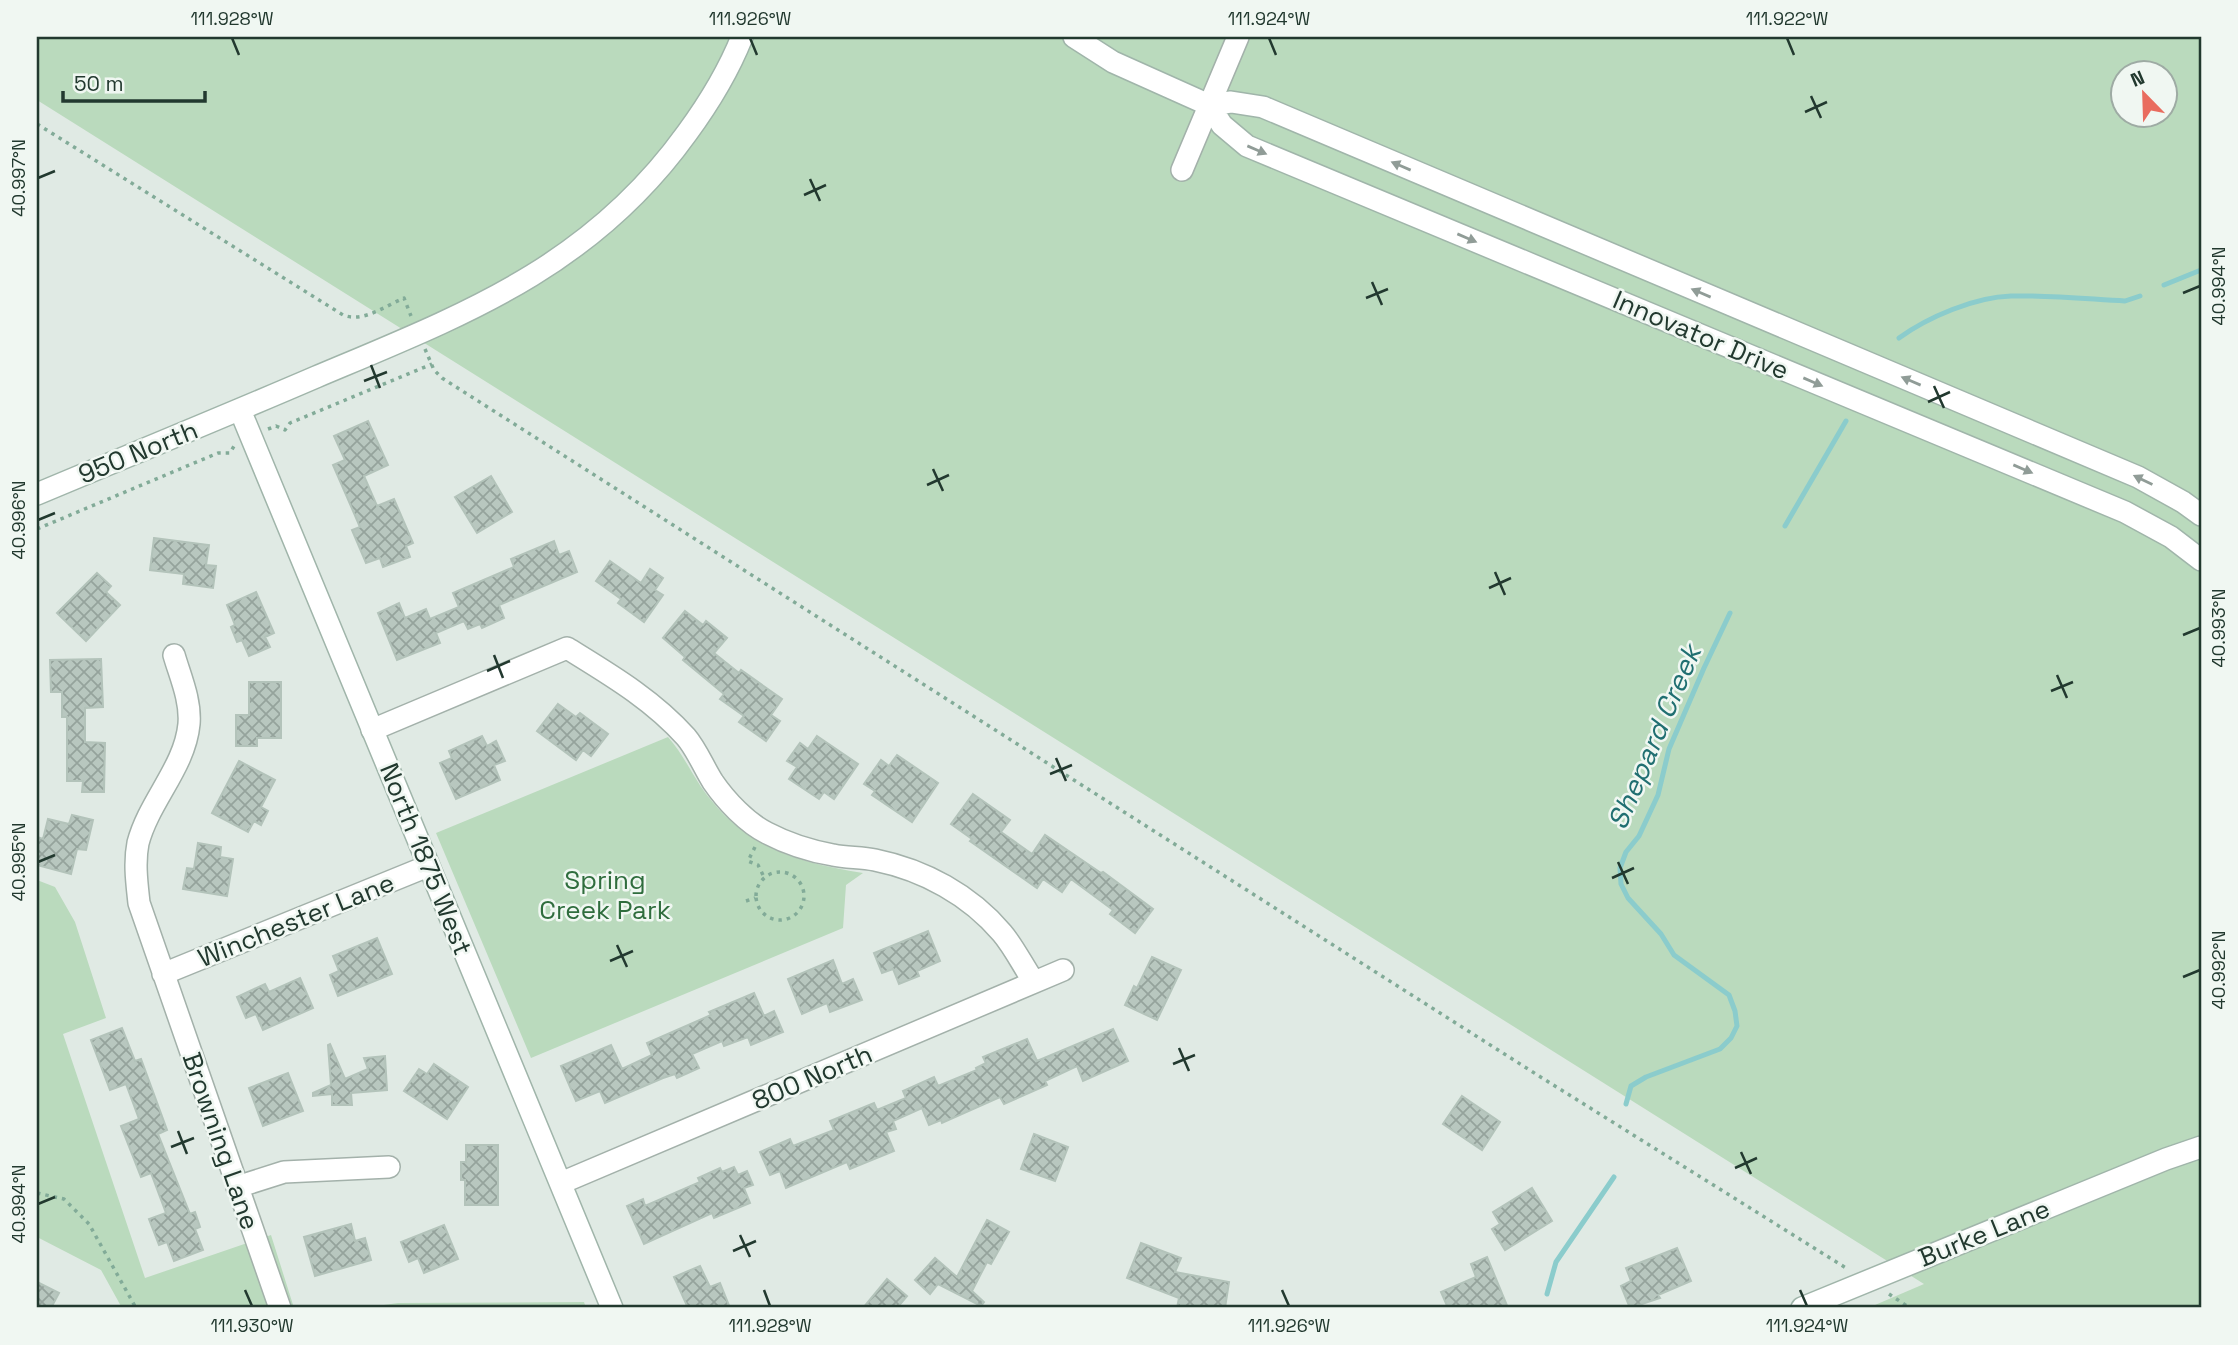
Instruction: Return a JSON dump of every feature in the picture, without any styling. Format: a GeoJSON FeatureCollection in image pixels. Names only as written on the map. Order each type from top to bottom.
{"type":"FeatureCollection","features":[{"type":"Feature","properties":{"kind":"street","name":"950 North"},"geometry":{"type":"LineString","coordinates":[[37,494],[453,319],[563,257],[618,213],[667,161],[710,100],[742,37]]}},
{"type":"Feature","properties":{"kind":"street","name":"Innovator Drive"},"geometry":{"type":"LineString","coordinates":[[1074,37],[1113,62],[1209,105],[1231,102],[1263,107],[2137,477],[2201,514]]}},
{"type":"Feature","properties":{"kind":"street"},"geometry":{"type":"LineString","coordinates":[[1182,170],[1238,37]]}},
{"type":"Feature","properties":{"kind":"street","name":"Innovator Drive"},"geometry":{"type":"LineString","coordinates":[[1209,105],[1222,125],[1247,146],[2125,512],[2171,537],[2201,560]]}},
{"type":"Feature","properties":{"kind":"street","name":"North 1875 West"},"geometry":{"type":"LineString","coordinates":[[240,410],[612,1308]]}},
{"type":"Feature","properties":{"kind":"street"},"geometry":{"type":"LineString","coordinates":[[372,730],[567,648],[635,691],[664,715],[688,739],[714,784],[738,811],[765,832],[797,846],[832,855],[875,860],[914,871],[948,887],[975,905],[1003,934],[1034,982]]}},
{"type":"Feature","properties":{"kind":"street","name":"Browning Lane"},"geometry":{"type":"LineString","coordinates":[[174,655],[186,695],[189,723],[181,754],[149,814],[138,844],[136,871],[139,903],[280,1308]]}},
{"type":"Feature","properties":{"kind":"street","name":"Winchester Lane"},"geometry":{"type":"LineString","coordinates":[[163,974],[428,866]]}},
{"type":"Feature","properties":{"kind":"street","name":"800 North"},"geometry":{"type":"LineString","coordinates":[[561,1183],[1063,970]]}},
{"type":"Feature","properties":{"kind":"street","name":"Burke Lane"},"geometry":{"type":"LineString","coordinates":[[2165,1158],[2201,1138]]}},
{"type":"Feature","properties":{"kind":"street","name":"Burke Lane"},"geometry":{"type":"LineString","coordinates":[[1802,1308],[2165,1158],[2201,1147]]}},
{"type":"Feature","properties":{"kind":"street"},"geometry":{"type":"LineString","coordinates":[[237,1187],[284,1172],[389,1167]]}},
{"type":"Feature","properties":{"kind":"path"},"geometry":{"type":"LineString","coordinates":[[37,124],[348,317],[362,317],[404,298]]}},
{"type":"Feature","properties":{"kind":"path"},"geometry":{"type":"LineString","coordinates":[[285,430],[290,424],[432,364],[442,378],[1539,1076],[1910,1308]]}},
{"type":"Feature","properties":{"kind":"path"},"geometry":{"type":"LineString","coordinates":[[37,529],[218,453],[230,453]]}},
{"type":"Feature","properties":{"kind":"path"},"geometry":{"type":"LineString","coordinates":[[756,845],[748,861],[758,865],[764,877]]}},
{"type":"Feature","properties":{"kind":"path"},"geometry":{"type":"LineString","coordinates":[[789,874],[793,864]]}},
{"type":"Feature","properties":{"kind":"path"},"geometry":{"type":"LineString","coordinates":[[779,871],[800,882],[804,897],[792,917],[776,920],[757,906],[755,898],[759,883],[764,877],[779,871]]}},
{"type":"Feature","properties":{"kind":"path"},"geometry":{"type":"LineString","coordinates":[[746,901],[755,898]]}},
{"type":"Feature","properties":{"kind":"path"},"geometry":{"type":"LineString","coordinates":[[37,1193],[64,1199],[89,1224],[136,1308]]}},
{"type":"Feature","properties":{"kind":"green space"},"geometry":{"type":"Polygon","coordinates":[[[37,37],[2201,37],[2201,1308],[1868,1308],[1924,1284],[37,100],[37,37]]]}},
{"type":"Feature","properties":{"kind":"green space","name":"Spring Creek Park"},"geometry":{"type":"Polygon","coordinates":[[[668,737],[711,800],[743,831],[779,852],[799,859],[863,873],[846,885],[843,928],[531,1058],[436,833],[668,737]]]}},
{"type":"Feature","properties":{"kind":"green space"},"geometry":{"type":"Polygon","coordinates":[[[37,880],[55,887],[75,922],[106,1018],[63,1034],[145,1278],[271,1235],[294,1308],[122,1308],[101,1270],[37,1237],[37,880]]]}},
{"type":"Feature","properties":{"kind":"green space"},"geometry":{"type":"Polygon","coordinates":[[[584,1302],[586,1308],[362,1308],[398,1303],[584,1302]]]}},
{"type":"Feature","properties":{"kind":"building"},"geometry":{"type":"Polygon","coordinates":[[[368,421],[388,465],[364,476],[377,506],[394,499],[413,543],[406,546],[410,557],[383,567],[380,558],[366,563],[352,530],[360,527],[333,465],[345,460],[334,436],[368,421]]]}},
{"type":"Feature","properties":{"kind":"building"},"geometry":{"type":"Polygon","coordinates":[[[491,476],[512,512],[477,533],[455,497],[491,476]]]}},
{"type":"Feature","properties":{"kind":"building"},"geometry":{"type":"Polygon","coordinates":[[[154,538],[209,545],[206,565],[216,566],[213,588],[183,584],[184,574],[150,570],[154,538]]]}},
{"type":"Feature","properties":{"kind":"building"},"geometry":{"type":"Polygon","coordinates":[[[554,541],[559,555],[569,551],[577,572],[499,605],[504,618],[482,628],[480,624],[468,629],[464,621],[436,633],[440,643],[397,660],[378,613],[399,603],[405,618],[426,609],[430,619],[459,607],[453,593],[514,567],[511,559],[554,541]]]}},
{"type":"Feature","properties":{"kind":"building"},"geometry":{"type":"Polygon","coordinates":[[[610,561],[641,583],[650,569],[663,578],[655,590],[663,595],[644,622],[618,603],[621,599],[596,581],[610,561]]]}},
{"type":"Feature","properties":{"kind":"building"},"geometry":{"type":"Polygon","coordinates":[[[97,573],[111,586],[106,592],[120,605],[86,641],[57,613],[97,573]]]}},
{"type":"Feature","properties":{"kind":"building"},"geometry":{"type":"Polygon","coordinates":[[[256,592],[274,633],[265,637],[270,647],[249,656],[242,640],[237,642],[231,627],[235,625],[227,605],[256,592]]]}},
{"type":"Feature","properties":{"kind":"building"},"geometry":{"type":"Polygon","coordinates":[[[685,611],[703,625],[706,621],[727,638],[714,653],[739,673],[741,670],[782,699],[771,715],[780,721],[766,741],[739,722],[744,716],[720,699],[724,694],[683,660],[685,657],[663,638],[685,611]]]}},
{"type":"Feature","properties":{"kind":"building"},"geometry":{"type":"Polygon","coordinates":[[[101,659],[103,707],[85,708],[85,742],[105,743],[104,792],[82,792],[83,781],[67,781],[67,717],[62,717],[62,692],[51,692],[50,660],[101,659]]]}},
{"type":"Feature","properties":{"kind":"building"},"geometry":{"type":"Polygon","coordinates":[[[249,682],[281,682],[281,738],[257,738],[257,746],[236,746],[236,715],[249,715],[249,682]]]}},
{"type":"Feature","properties":{"kind":"building"},"geometry":{"type":"Polygon","coordinates":[[[558,704],[576,717],[580,713],[608,734],[591,756],[583,750],[576,760],[537,731],[558,704]]]}},
{"type":"Feature","properties":{"kind":"building"},"geometry":{"type":"Polygon","coordinates":[[[482,736],[487,746],[496,741],[505,761],[494,765],[500,780],[456,799],[440,763],[452,758],[449,751],[482,736]]]}},
{"type":"Feature","properties":{"kind":"building"},"geometry":{"type":"Polygon","coordinates":[[[817,736],[858,764],[834,799],[824,792],[819,799],[789,779],[797,767],[787,761],[800,743],[808,749],[817,736]]]}},
{"type":"Feature","properties":{"kind":"building"},"geometry":{"type":"Polygon","coordinates":[[[897,755],[938,783],[912,822],[872,795],[875,791],[864,784],[881,760],[889,766],[897,755]]]}},
{"type":"Feature","properties":{"kind":"building"},"geometry":{"type":"Polygon","coordinates":[[[239,761],[275,780],[261,807],[268,811],[261,825],[254,821],[248,832],[212,813],[239,761]]]}},
{"type":"Feature","properties":{"kind":"building"},"geometry":{"type":"Polygon","coordinates":[[[973,794],[1010,820],[1001,832],[1032,854],[1045,835],[1103,872],[1153,909],[1135,933],[1110,914],[1113,910],[1071,879],[1062,892],[1043,879],[1037,888],[970,841],[972,839],[951,824],[973,794]]]}},
{"type":"Feature","properties":{"kind":"building"},"geometry":{"type":"Polygon","coordinates":[[[72,815],[93,820],[86,850],[77,849],[71,874],[37,865],[37,837],[43,839],[48,819],[69,824],[72,815]]]}},
{"type":"Feature","properties":{"kind":"building"},"geometry":{"type":"Polygon","coordinates":[[[198,843],[221,847],[220,857],[233,859],[227,896],[183,889],[187,868],[194,869],[198,843]]]}},
{"type":"Feature","properties":{"kind":"building"},"geometry":{"type":"Polygon","coordinates":[[[928,931],[940,961],[917,971],[919,976],[899,984],[893,969],[882,973],[874,953],[928,931]]]}},
{"type":"Feature","properties":{"kind":"building"},"geometry":{"type":"Polygon","coordinates":[[[377,938],[392,974],[338,996],[330,975],[339,971],[333,956],[377,938]]]}},
{"type":"Feature","properties":{"kind":"building"},"geometry":{"type":"Polygon","coordinates":[[[1152,957],[1181,970],[1157,1020],[1125,1005],[1134,986],[1137,988],[1152,957]]]}},
{"type":"Feature","properties":{"kind":"building"},"geometry":{"type":"Polygon","coordinates":[[[833,960],[842,984],[853,979],[862,1000],[830,1012],[827,1003],[802,1014],[788,979],[833,960]]]}},
{"type":"Feature","properties":{"kind":"building"},"geometry":{"type":"Polygon","coordinates":[[[300,978],[313,1008],[263,1030],[256,1014],[246,1018],[237,997],[265,984],[269,992],[300,978]]]}},
{"type":"Feature","properties":{"kind":"building"},"geometry":{"type":"Polygon","coordinates":[[[754,993],[764,1016],[774,1011],[783,1032],[751,1045],[748,1037],[724,1046],[722,1041],[692,1054],[699,1068],[677,1078],[675,1074],[663,1078],[605,1103],[600,1091],[576,1101],[561,1066],[611,1045],[622,1069],[652,1055],[647,1043],[754,993]]]}},
{"type":"Feature","properties":{"kind":"building"},"geometry":{"type":"Polygon","coordinates":[[[122,1028],[135,1061],[141,1059],[167,1130],[158,1134],[190,1214],[195,1212],[200,1227],[195,1229],[203,1250],[174,1261],[167,1242],[159,1245],[149,1219],[166,1213],[151,1173],[141,1177],[121,1126],[139,1119],[126,1084],[110,1090],[91,1040],[122,1028]]]}},
{"type":"Feature","properties":{"kind":"building"},"geometry":{"type":"Polygon","coordinates":[[[1113,1029],[1128,1061],[1083,1081],[1077,1066],[1045,1081],[1047,1085],[1004,1104],[1000,1097],[942,1123],[941,1120],[929,1125],[922,1108],[893,1121],[896,1129],[886,1132],[894,1151],[850,1169],[847,1162],[786,1188],[780,1171],[770,1175],[760,1152],[790,1139],[793,1146],[834,1130],[830,1121],[874,1103],[877,1110],[906,1098],[903,1091],[934,1077],[938,1086],[977,1070],[976,1068],[986,1063],[983,1057],[1027,1039],[1037,1061],[1113,1029]]]}},
{"type":"Feature","properties":{"kind":"building"},"geometry":{"type":"Polygon","coordinates":[[[330,1044],[345,1079],[368,1069],[364,1058],[385,1056],[387,1090],[351,1093],[352,1105],[332,1105],[332,1094],[313,1096],[313,1093],[331,1085],[330,1044]]]}},
{"type":"Feature","properties":{"kind":"building"},"geometry":{"type":"Polygon","coordinates":[[[434,1064],[468,1087],[447,1119],[404,1091],[419,1069],[427,1074],[434,1064]]]}},
{"type":"Feature","properties":{"kind":"building"},"geometry":{"type":"Polygon","coordinates":[[[288,1073],[303,1111],[263,1126],[249,1088],[288,1073]]]}},
{"type":"Feature","properties":{"kind":"building"},"geometry":{"type":"Polygon","coordinates":[[[1462,1096],[1500,1122],[1482,1150],[1443,1124],[1462,1096]]]}},
{"type":"Feature","properties":{"kind":"building"},"geometry":{"type":"Polygon","coordinates":[[[1034,1134],[1068,1147],[1055,1181],[1021,1169],[1034,1134]]]}},
{"type":"Feature","properties":{"kind":"building"},"geometry":{"type":"Polygon","coordinates":[[[466,1145],[498,1145],[498,1205],[465,1205],[465,1180],[461,1180],[461,1162],[466,1162],[466,1145]]]}},
{"type":"Feature","properties":{"kind":"building"},"geometry":{"type":"Polygon","coordinates":[[[734,1167],[738,1175],[747,1171],[753,1185],[744,1188],[750,1203],[714,1218],[712,1213],[644,1244],[627,1206],[643,1199],[645,1206],[700,1182],[698,1178],[720,1168],[722,1172],[734,1167]]]}},
{"type":"Feature","properties":{"kind":"building"},"geometry":{"type":"Polygon","coordinates":[[[1532,1188],[1552,1221],[1505,1250],[1492,1229],[1500,1224],[1493,1212],[1532,1188]]]}},
{"type":"Feature","properties":{"kind":"building"},"geometry":{"type":"Polygon","coordinates":[[[987,1220],[1009,1232],[991,1264],[987,1262],[972,1291],[984,1302],[981,1306],[938,1284],[930,1294],[915,1280],[935,1258],[957,1277],[987,1220]]]}},
{"type":"Feature","properties":{"kind":"building"},"geometry":{"type":"Polygon","coordinates":[[[351,1224],[355,1241],[365,1238],[371,1260],[315,1276],[304,1237],[351,1224]]]}},
{"type":"Feature","properties":{"kind":"building"},"geometry":{"type":"Polygon","coordinates":[[[444,1225],[458,1259],[424,1273],[418,1258],[409,1262],[401,1242],[444,1225]]]}},
{"type":"Feature","properties":{"kind":"building"},"geometry":{"type":"Polygon","coordinates":[[[1141,1243],[1181,1258],[1175,1272],[1229,1282],[1225,1308],[1177,1308],[1179,1298],[1127,1278],[1141,1243]]]}},
{"type":"Feature","properties":{"kind":"building"},"geometry":{"type":"Polygon","coordinates":[[[1677,1248],[1691,1281],[1658,1295],[1660,1298],[1630,1308],[1621,1286],[1631,1281],[1626,1268],[1677,1248]]]}},
{"type":"Feature","properties":{"kind":"building"},"geometry":{"type":"Polygon","coordinates":[[[1487,1257],[1508,1308],[1448,1308],[1441,1292],[1476,1277],[1471,1264],[1487,1257]]]}},
{"type":"Feature","properties":{"kind":"building"},"geometry":{"type":"Polygon","coordinates":[[[700,1266],[710,1287],[720,1283],[730,1308],[688,1308],[674,1277],[700,1266]]]}},
{"type":"Feature","properties":{"kind":"building"},"geometry":{"type":"Polygon","coordinates":[[[887,1279],[907,1296],[897,1308],[863,1308],[887,1279]]]}},
{"type":"Feature","properties":{"kind":"building"},"geometry":{"type":"Polygon","coordinates":[[[37,1282],[59,1293],[51,1308],[37,1308],[37,1282]]]}},
{"type":"Feature","properties":{"kind":"waterway","name":"Shepard Creek"},"geometry":{"type":"LineString","coordinates":[[2164,285],[2201,270]]}},
{"type":"Feature","properties":{"kind":"waterway","name":"Shepard Creek"},"geometry":{"type":"LineString","coordinates":[[1899,338],[1952,310],[1997,297],[2039,296],[2125,301],[2140,296]]}},
{"type":"Feature","properties":{"kind":"waterway","name":"Shepard Creek"},"geometry":{"type":"LineString","coordinates":[[1785,526],[1846,421]]}},
{"type":"Feature","properties":{"kind":"waterway","name":"Shepard Creek"},"geometry":{"type":"LineString","coordinates":[[1626,1104],[1631,1086],[1646,1077],[1720,1049],[1731,1038],[1737,1026],[1729,995],[1674,955],[1661,934],[1628,898],[1621,884],[1620,868],[1658,795],[1669,749],[1730,613]]}},
{"type":"Feature","properties":{"kind":"waterway","name":"Shepard Creek"},"geometry":{"type":"LineString","coordinates":[[1547,1294],[1556,1262],[1614,1177]]}}]}
